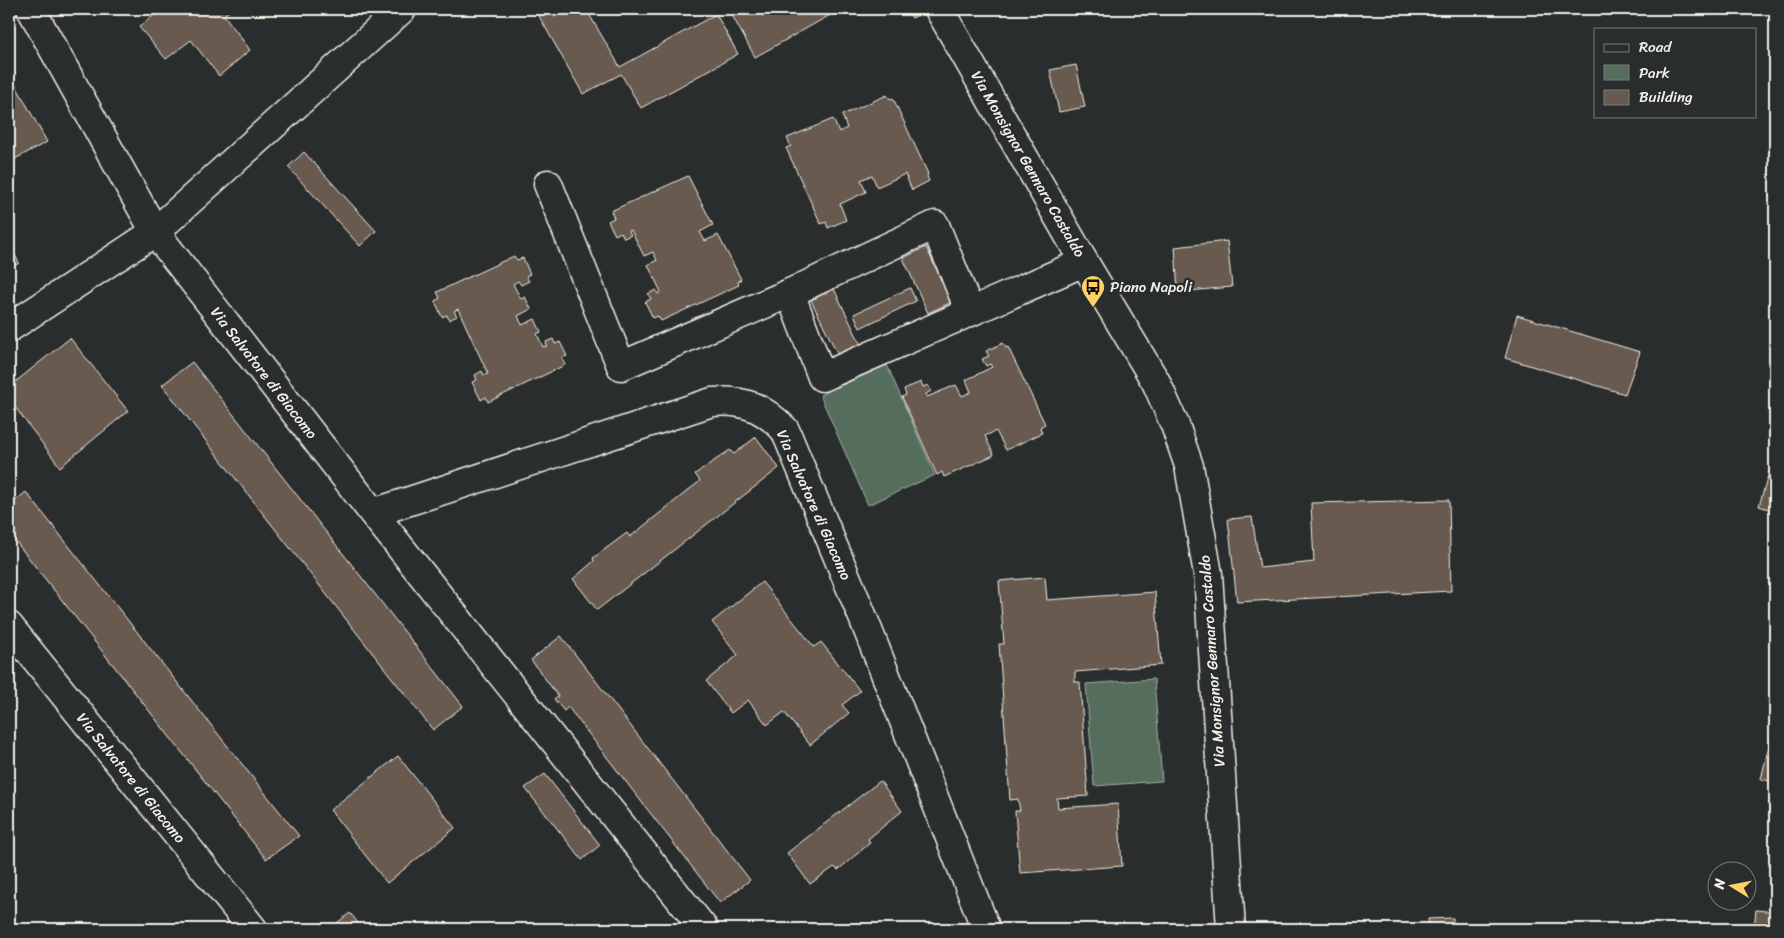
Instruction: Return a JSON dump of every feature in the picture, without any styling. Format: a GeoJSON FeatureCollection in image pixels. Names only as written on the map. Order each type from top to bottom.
{"type":"FeatureCollection","features":[{"type":"Feature","properties":{"kind":"street","name":"Via Salvatore di Giacomo"},"geometry":{"type":"LineString","coordinates":[[30,9],[155,232],[373,513],[704,929]]}},
{"type":"Feature","properties":{"kind":"street"},"geometry":{"type":"LineString","coordinates":[[9,328],[155,232],[402,9]]}},
{"type":"Feature","properties":{"kind":"street","name":"Via Monsignor Gennaro Castaldo"},"geometry":{"type":"LineString","coordinates":[[939,9],[1084,262],[1156,382],[1176,425],[1190,466],[1208,574],[1231,929]]}},
{"type":"Feature","properties":{"kind":"street"},"geometry":{"type":"LineString","coordinates":[[548,184],[621,366],[790,293],[935,225],[970,312]]}},
{"type":"Feature","properties":{"kind":"street"},"geometry":{"type":"LineString","coordinates":[[790,293],[822,377],[1084,262]]}},
{"type":"Feature","properties":{"kind":"street","name":"Via Salvatore di Giacomo"},"geometry":{"type":"LineString","coordinates":[[373,513],[712,402],[736,402],[762,410],[785,430],[862,615],[986,929]]}},
{"type":"Feature","properties":{"kind":"street","name":"Via Salvatore di Giacomo"},"geometry":{"type":"LineString","coordinates":[[9,626],[253,929]]}},
{"type":"Feature","properties":{"kind":"green space"},"geometry":{"type":"Polygon","coordinates":[[[887,365],[935,475],[868,505],[820,395],[887,365]]]}},
{"type":"Feature","properties":{"kind":"green space"},"geometry":{"type":"Polygon","coordinates":[[[1154,679],[1162,781],[1094,786],[1086,684],[1154,679]]]}},
{"type":"Feature","properties":{"kind":"building"},"geometry":{"type":"Polygon","coordinates":[[[162,9],[232,9],[224,15],[250,50],[219,76],[191,40],[166,59],[139,27],[162,9]]]}},
{"type":"Feature","properties":{"kind":"building"},"geometry":{"type":"Polygon","coordinates":[[[535,9],[586,9],[620,67],[716,14],[738,54],[641,108],[621,74],[583,94],[535,9]]]}},
{"type":"Feature","properties":{"kind":"building"},"geometry":{"type":"Polygon","coordinates":[[[747,9],[841,9],[755,57],[733,17],[747,9]]]}},
{"type":"Feature","properties":{"kind":"building"},"geometry":{"type":"Polygon","coordinates":[[[906,9],[917,9],[920,14],[912,18],[906,9]]]}},
{"type":"Feature","properties":{"kind":"building"},"geometry":{"type":"Polygon","coordinates":[[[1076,65],[1085,107],[1059,112],[1050,70],[1076,65]]]}},
{"type":"Feature","properties":{"kind":"building"},"geometry":{"type":"Polygon","coordinates":[[[9,73],[47,142],[13,160],[9,152],[9,73]]]}},
{"type":"Feature","properties":{"kind":"building"},"geometry":{"type":"Polygon","coordinates":[[[887,95],[890,99],[893,98],[928,174],[929,181],[912,190],[905,174],[877,187],[872,175],[861,180],[866,192],[840,204],[846,220],[828,228],[826,222],[821,224],[786,148],[791,146],[787,138],[833,119],[839,132],[847,128],[842,115],[887,95]]]}},
{"type":"Feature","properties":{"kind":"building"},"geometry":{"type":"Polygon","coordinates":[[[304,152],[376,231],[360,246],[288,167],[304,152]]]}},
{"type":"Feature","properties":{"kind":"building"},"geometry":{"type":"Polygon","coordinates":[[[688,176],[713,225],[700,232],[705,241],[718,235],[741,279],[738,282],[739,285],[661,321],[658,316],[653,318],[645,302],[651,299],[648,294],[656,290],[658,294],[661,292],[648,265],[657,260],[653,252],[644,256],[631,230],[629,231],[631,235],[624,238],[621,232],[615,235],[608,221],[614,218],[611,211],[688,176]]]}},
{"type":"Feature","properties":{"kind":"building"},"geometry":{"type":"Polygon","coordinates":[[[1227,241],[1232,287],[1178,292],[1175,247],[1227,241]]]}},
{"type":"Feature","properties":{"kind":"building"},"geometry":{"type":"Polygon","coordinates":[[[9,243],[19,263],[9,269],[9,243]]]}},
{"type":"Feature","properties":{"kind":"building"},"geometry":{"type":"Polygon","coordinates":[[[926,247],[952,302],[928,313],[903,258],[926,247]]]}},
{"type":"Feature","properties":{"kind":"building"},"geometry":{"type":"Polygon","coordinates":[[[514,256],[517,260],[523,258],[530,274],[526,276],[529,281],[521,285],[518,281],[513,284],[521,299],[525,297],[531,309],[518,316],[522,325],[535,319],[541,332],[537,334],[543,347],[547,346],[546,342],[553,339],[555,344],[560,342],[567,356],[562,358],[565,365],[488,402],[486,397],[481,400],[472,382],[477,380],[475,375],[482,371],[484,375],[488,374],[458,309],[454,311],[457,316],[449,320],[447,315],[442,317],[435,301],[440,298],[437,292],[514,256]]]}},
{"type":"Feature","properties":{"kind":"building"},"geometry":{"type":"Polygon","coordinates":[[[910,288],[916,301],[860,328],[854,314],[910,288]]]}},
{"type":"Feature","properties":{"kind":"building"},"geometry":{"type":"Polygon","coordinates":[[[834,289],[861,345],[838,355],[811,300],[834,289]]]}},
{"type":"Feature","properties":{"kind":"building"},"geometry":{"type":"Polygon","coordinates":[[[1517,315],[1640,352],[1625,394],[1505,358],[1517,315]]]}},
{"type":"Feature","properties":{"kind":"building"},"geometry":{"type":"Polygon","coordinates":[[[70,338],[128,411],[60,467],[9,399],[9,387],[70,338]]]}},
{"type":"Feature","properties":{"kind":"building"},"geometry":{"type":"Polygon","coordinates":[[[1003,343],[1006,348],[1008,347],[1045,424],[1040,427],[1042,433],[1006,450],[996,431],[985,436],[994,455],[944,477],[942,472],[937,475],[902,397],[906,395],[904,389],[921,382],[923,387],[928,385],[931,391],[926,394],[927,397],[956,385],[962,396],[971,392],[966,380],[992,367],[990,364],[986,366],[982,359],[989,356],[986,351],[1003,343]]]}},
{"type":"Feature","properties":{"kind":"building"},"geometry":{"type":"Polygon","coordinates":[[[192,362],[463,706],[433,730],[162,385],[192,362]]]}},
{"type":"Feature","properties":{"kind":"building"},"geometry":{"type":"Polygon","coordinates":[[[756,437],[779,468],[597,610],[573,579],[594,561],[593,558],[627,533],[630,537],[700,481],[695,474],[730,450],[734,454],[756,437]]]}},
{"type":"Feature","properties":{"kind":"building"},"geometry":{"type":"Polygon","coordinates":[[[1775,452],[1775,511],[1759,506],[1775,452]]]}},
{"type":"Feature","properties":{"kind":"building"},"geometry":{"type":"Polygon","coordinates":[[[26,492],[299,836],[266,859],[9,533],[9,506],[26,492]]]}},
{"type":"Feature","properties":{"kind":"building"},"geometry":{"type":"Polygon","coordinates":[[[1449,500],[1451,591],[1237,602],[1228,519],[1252,517],[1260,568],[1314,562],[1311,503],[1449,500]]]}},
{"type":"Feature","properties":{"kind":"building"},"geometry":{"type":"Polygon","coordinates":[[[1045,577],[1047,600],[1155,592],[1161,665],[1075,672],[1075,682],[1080,682],[1088,796],[1057,798],[1058,808],[1118,804],[1122,866],[1020,873],[1015,811],[1020,811],[1018,799],[1010,800],[999,644],[1004,644],[999,581],[1045,577]]]}},
{"type":"Feature","properties":{"kind":"building"},"geometry":{"type":"Polygon","coordinates":[[[762,582],[814,647],[821,642],[860,691],[842,705],[849,713],[810,745],[784,712],[767,725],[748,700],[731,713],[706,681],[738,655],[712,622],[762,582]]]}},
{"type":"Feature","properties":{"kind":"building"},"geometry":{"type":"Polygon","coordinates":[[[561,636],[750,880],[720,903],[568,707],[564,711],[554,699],[558,696],[531,660],[561,636]]]}},
{"type":"Feature","properties":{"kind":"building"},"geometry":{"type":"Polygon","coordinates":[[[1771,737],[1775,738],[1775,782],[1761,779],[1771,737]]]}},
{"type":"Feature","properties":{"kind":"building"},"geometry":{"type":"Polygon","coordinates":[[[398,756],[455,828],[387,883],[330,810],[398,756]]]}},
{"type":"Feature","properties":{"kind":"building"},"geometry":{"type":"Polygon","coordinates":[[[545,774],[600,845],[582,860],[525,788],[545,774]]]}},
{"type":"Feature","properties":{"kind":"building"},"geometry":{"type":"Polygon","coordinates":[[[880,781],[902,811],[868,839],[870,843],[838,870],[834,867],[810,884],[787,853],[880,781]]]}},
{"type":"Feature","properties":{"kind":"building"},"geometry":{"type":"Polygon","coordinates":[[[1756,910],[1775,912],[1775,929],[1749,929],[1754,928],[1756,910]]]}},
{"type":"Feature","properties":{"kind":"building"},"geometry":{"type":"Polygon","coordinates":[[[350,913],[363,929],[329,929],[350,913]]]}},
{"type":"Feature","properties":{"kind":"building"},"geometry":{"type":"Polygon","coordinates":[[[1453,918],[1453,929],[1429,929],[1428,919],[1453,918]]]}},
{"type":"Feature","properties":{"kind":"place","name":"Piano Napoli"},"geometry":{"type":"Point","coordinates":[1093,308]}}]}
